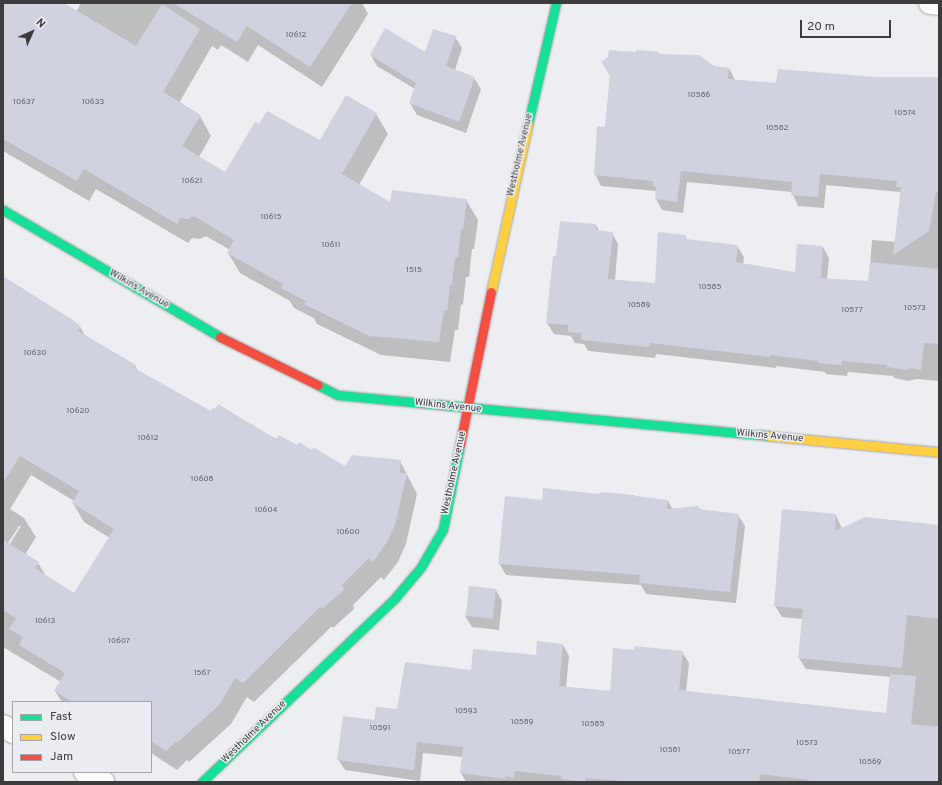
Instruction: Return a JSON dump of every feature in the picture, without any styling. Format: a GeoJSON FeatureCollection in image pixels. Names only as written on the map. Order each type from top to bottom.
{"type":"FeatureCollection","features":[{"type":"Feature","properties":{"kind":"street","name":"Westholme Avenue"},"geometry":{"type":"LineString","coordinates":[[202,782],[395,598],[421,567],[443,529],[512,191],[556,3]]}},
{"type":"Feature","properties":{"kind":"street"},"geometry":{"type":"LineString","coordinates":[[930,3],[939,4]]}},
{"type":"Feature","properties":{"kind":"street","name":"Wilkins Avenue"},"geometry":{"type":"LineString","coordinates":[[3,210],[234,345],[338,395],[939,452]]}},
{"type":"Feature","properties":{"kind":"street"},"geometry":{"type":"LineString","coordinates":[[3,726],[12,731]]}},
{"type":"Feature","properties":{"kind":"street"},"geometry":{"type":"LineString","coordinates":[[87,773],[103,782]]}},
{"type":"Feature","properties":{"kind":"building"},"geometry":{"type":"Polygon","coordinates":[[[3,3],[64,3],[136,46],[162,4],[200,29],[163,92],[201,115],[182,146],[225,172],[255,122],[259,124],[267,111],[320,140],[346,95],[377,113],[342,174],[390,202],[392,190],[467,199],[463,230],[461,229],[458,257],[455,257],[452,285],[450,285],[447,311],[444,310],[439,342],[369,336],[304,304],[306,301],[281,288],[283,284],[227,253],[234,240],[194,216],[188,219],[180,218],[177,224],[84,169],[77,181],[3,139],[3,3]]]}},
{"type":"Feature","properties":{"kind":"building"},"geometry":{"type":"Polygon","coordinates":[[[173,3],[352,3],[310,67],[247,26],[237,42],[173,3]]]}},
{"type":"Feature","properties":{"kind":"building"},"geometry":{"type":"Polygon","coordinates":[[[385,28],[425,52],[433,29],[456,36],[446,66],[475,77],[459,122],[409,103],[416,83],[370,55],[385,28]]]}},
{"type":"Feature","properties":{"kind":"building"},"geometry":{"type":"Polygon","coordinates":[[[609,50],[636,52],[636,50],[659,52],[659,54],[699,55],[714,66],[729,68],[728,79],[776,83],[778,69],[875,77],[939,77],[939,192],[936,192],[929,231],[893,255],[901,187],[896,187],[897,181],[820,174],[818,197],[791,195],[792,182],[681,171],[677,202],[655,199],[656,187],[653,186],[653,181],[594,175],[597,126],[605,127],[610,74],[601,62],[608,57],[609,50]]]}},
{"type":"Feature","properties":{"kind":"building"},"geometry":{"type":"Polygon","coordinates":[[[560,221],[596,224],[596,230],[613,232],[608,279],[655,283],[658,232],[685,235],[685,239],[738,245],[736,262],[795,272],[797,244],[823,246],[821,278],[868,281],[870,262],[939,269],[939,344],[924,343],[921,370],[910,368],[907,370],[887,367],[887,365],[842,361],[841,365],[818,363],[818,361],[770,355],[770,357],[650,343],[649,347],[581,340],[581,333],[568,332],[568,325],[546,323],[553,256],[556,256],[560,221]]]}},
{"type":"Feature","properties":{"kind":"building"},"geometry":{"type":"Polygon","coordinates":[[[3,276],[73,320],[81,327],[78,331],[136,365],[134,368],[211,411],[212,408],[215,409],[218,404],[276,439],[279,435],[297,445],[299,442],[312,450],[313,447],[345,466],[352,455],[401,460],[400,473],[407,473],[395,525],[387,542],[373,562],[369,558],[342,585],[344,590],[322,609],[320,607],[243,683],[235,678],[220,704],[166,751],[152,742],[152,701],[71,701],[54,691],[65,673],[19,645],[23,637],[9,629],[16,618],[3,610],[3,540],[39,562],[35,568],[74,593],[114,529],[72,503],[79,491],[20,456],[3,483],[3,276]]]}},
{"type":"Feature","properties":{"kind":"building"},"geometry":{"type":"Polygon","coordinates":[[[543,488],[600,494],[600,492],[635,495],[668,500],[667,509],[699,506],[699,509],[739,514],[730,592],[639,583],[640,575],[498,564],[505,496],[542,500],[543,488]]]}},
{"type":"Feature","properties":{"kind":"building"},"geometry":{"type":"Polygon","coordinates":[[[782,509],[836,514],[835,531],[865,517],[939,525],[939,619],[907,615],[902,668],[798,658],[803,609],[774,606],[782,509]]]}},
{"type":"Feature","properties":{"kind":"building"},"geometry":{"type":"Polygon","coordinates":[[[469,586],[496,589],[493,619],[466,616],[469,586]]]}},
{"type":"Feature","properties":{"kind":"building"},"geometry":{"type":"Polygon","coordinates":[[[537,641],[563,644],[559,686],[610,691],[613,648],[634,650],[634,646],[683,651],[679,690],[886,713],[890,674],[916,676],[911,724],[939,727],[939,782],[809,782],[809,780],[760,774],[759,782],[635,782],[586,778],[585,782],[561,779],[561,776],[515,771],[514,778],[505,776],[505,779],[460,773],[463,747],[417,742],[414,770],[337,760],[343,716],[374,720],[376,707],[397,709],[405,662],[471,670],[473,649],[536,655],[537,641]]]}},
{"type":"Feature","properties":{"kind":"traffic: fast"},"geometry":{"type":"LineString","coordinates":[[528,124],[556,3]]}},
{"type":"Feature","properties":{"kind":"traffic: fast"},"geometry":{"type":"LineString","coordinates":[[3,210],[220,337]]}},
{"type":"Feature","properties":{"kind":"traffic: fast"},"geometry":{"type":"LineString","coordinates":[[318,385],[338,395],[769,436]]}},
{"type":"Feature","properties":{"kind":"traffic: fast"},"geometry":{"type":"LineString","coordinates":[[202,782],[395,598],[421,567],[443,529],[460,444]]}},
{"type":"Feature","properties":{"kind":"traffic: slow"},"geometry":{"type":"LineString","coordinates":[[491,292],[528,124]]}},
{"type":"Feature","properties":{"kind":"traffic: slow"},"geometry":{"type":"LineString","coordinates":[[769,436],[939,452]]}},
{"type":"Feature","properties":{"kind":"traffic: jam"},"geometry":{"type":"LineString","coordinates":[[460,444],[491,292]]}},
{"type":"Feature","properties":{"kind":"traffic: jam"},"geometry":{"type":"LineString","coordinates":[[220,337],[318,385]]}}]}
